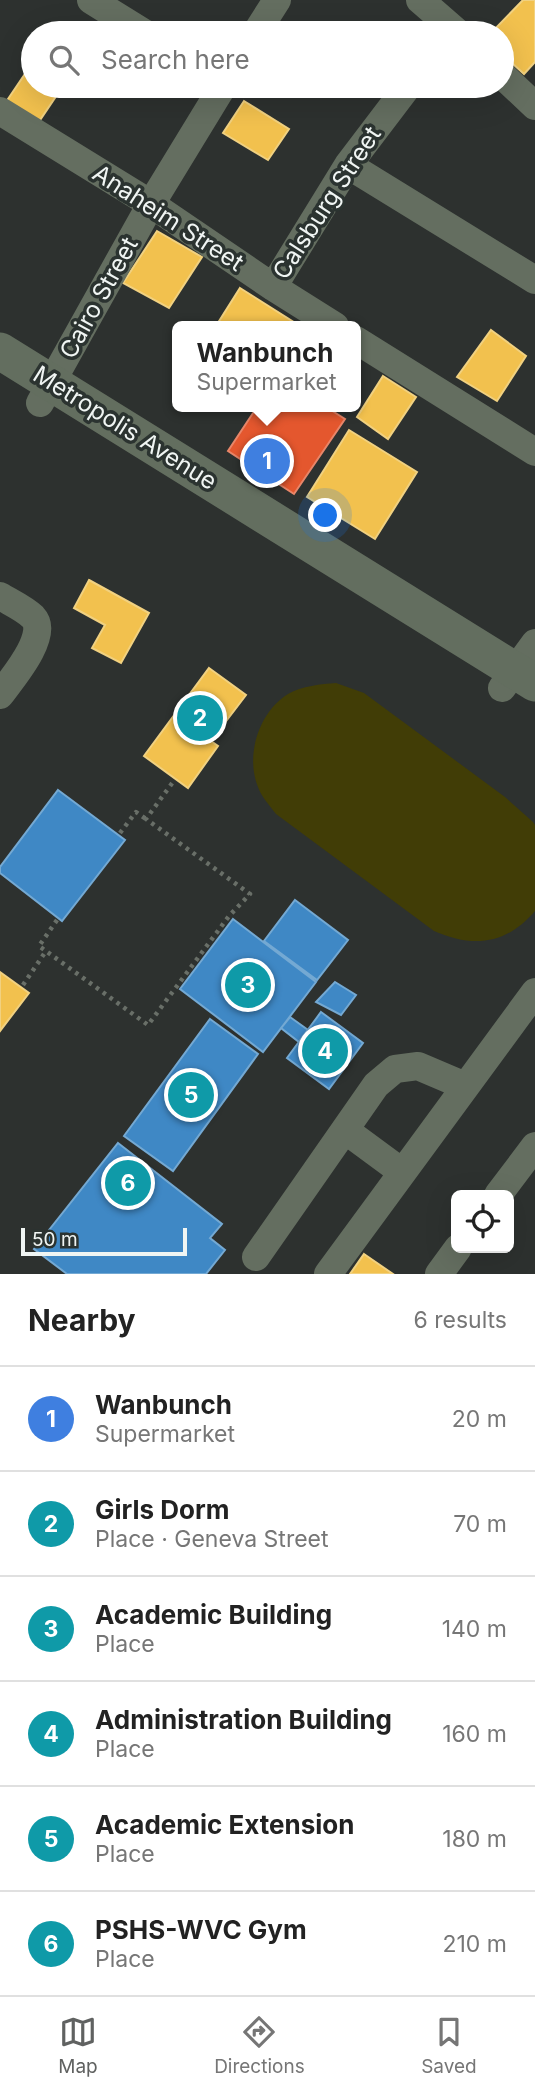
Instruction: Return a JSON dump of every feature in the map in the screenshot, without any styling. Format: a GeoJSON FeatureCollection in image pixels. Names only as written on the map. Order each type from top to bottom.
{"type":"FeatureCollection","features":[{"type":"Feature","properties":{"kind":"main road","name":"Metropolis Avenue"},"geometry":{"type":"LineString","coordinates":[[0,351],[46,393],[522,671],[535,710]]}},
{"type":"Feature","properties":{"kind":"main road","name":"Metropolis Avenue"},"geometry":{"type":"LineString","coordinates":[[0,380],[46,393]]}},
{"type":"Feature","properties":{"kind":"street"},"geometry":{"type":"LineString","coordinates":[[91,0],[125,21]]}},
{"type":"Feature","properties":{"kind":"street"},"geometry":{"type":"LineString","coordinates":[[264,21],[277,0]]}},
{"type":"Feature","properties":{"kind":"street"},"geometry":{"type":"LineString","coordinates":[[419,0],[442,21]]}},
{"type":"Feature","properties":{"kind":"street"},"geometry":{"type":"LineString","coordinates":[[514,86],[535,106]]}},
{"type":"Feature","properties":{"kind":"street","name":"Cairo Street"},"geometry":{"type":"LineString","coordinates":[[46,393],[151,204],[216,98]]}},
{"type":"Feature","properties":{"kind":"street","name":"Calsburg Street"},"geometry":{"type":"LineString","coordinates":[[272,287],[348,165],[398,98]]}},
{"type":"Feature","properties":{"kind":"street","name":"Anaheim Street"},"geometry":{"type":"LineString","coordinates":[[0,111],[151,204],[272,287],[327,321]]}},
{"type":"Feature","properties":{"kind":"street"},"geometry":{"type":"LineString","coordinates":[[348,165],[535,281]]}},
{"type":"Feature","properties":{"kind":"street"},"geometry":{"type":"LineString","coordinates":[[361,343],[535,452]]}},
{"type":"Feature","properties":{"kind":"street"},"geometry":{"type":"LineString","coordinates":[[0,596],[35,618],[37,626],[36,643],[0,695]]}},
{"type":"Feature","properties":{"kind":"street"},"geometry":{"type":"LineString","coordinates":[[328,1274],[535,992]]}},
{"type":"Feature","properties":{"kind":"street"},"geometry":{"type":"LineString","coordinates":[[256,1257],[376,1085],[395,1069],[418,1066],[465,1086]]}},
{"type":"Feature","properties":{"kind":"street"},"geometry":{"type":"LineString","coordinates":[[345,1130],[402,1172]]}},
{"type":"Feature","properties":{"kind":"street"},"geometry":{"type":"LineString","coordinates":[[502,1190],[535,1146]]}},
{"type":"Feature","properties":{"kind":"street"},"geometry":{"type":"LineString","coordinates":[[439,1274],[454,1253]]}},
{"type":"Feature","properties":{"kind":"path"},"geometry":{"type":"LineString","coordinates":[[146,819],[173,782]]}},
{"type":"Feature","properties":{"kind":"path"},"geometry":{"type":"LineString","coordinates":[[57,920],[39,946],[148,1025],[229,916],[250,894],[136,812],[120,833]]}},
{"type":"Feature","properties":{"kind":"path"},"geometry":{"type":"LineString","coordinates":[[23,985],[46,951]]}},
{"type":"Feature","properties":{"kind":"shaded area"},"geometry":{"type":"Polygon","coordinates":[[[336,683],[364,693],[505,797],[533,822],[535,911],[512,931],[501,937],[475,941],[462,940],[434,931],[276,814],[261,794],[254,775],[254,748],[262,723],[269,712],[293,691],[336,683]]]}},
{"type":"Feature","properties":{"kind":"building: Homes"},"geometry":{"type":"Polygon","coordinates":[[[523,0],[535,0],[535,62],[524,74],[514,65],[514,21],[503,21],[523,0]]]}},
{"type":"Feature","properties":{"kind":"building: Homes"},"geometry":{"type":"Polygon","coordinates":[[[21,80],[21,98],[55,98],[36,126],[4,105],[21,80]]]}},
{"type":"Feature","properties":{"kind":"building: Homes"},"geometry":{"type":"Polygon","coordinates":[[[244,101],[289,129],[268,160],[223,133],[244,101]]]}},
{"type":"Feature","properties":{"kind":"building: Homes"},"geometry":{"type":"Polygon","coordinates":[[[157,231],[202,257],[169,308],[123,283],[157,231]]]}},
{"type":"Feature","properties":{"kind":"building: Homes"},"geometry":{"type":"Polygon","coordinates":[[[240,288],[292,321],[219,321],[240,288]]]}},
{"type":"Feature","properties":{"kind":"building: Homes"},"geometry":{"type":"Polygon","coordinates":[[[491,330],[526,356],[497,401],[457,377],[491,330]]]}},
{"type":"Feature","properties":{"kind":"building: Homes"},"geometry":{"type":"Polygon","coordinates":[[[383,376],[416,397],[388,439],[357,417],[383,376]]]}},
{"type":"Feature","properties":{"kind":"building: Homes"},"geometry":{"type":"Polygon","coordinates":[[[349,430],[417,472],[375,539],[307,497],[349,430]]]}},
{"type":"Feature","properties":{"kind":"building: Homes"},"geometry":{"type":"Polygon","coordinates":[[[89,580],[149,613],[121,663],[92,648],[105,625],[74,608],[89,580]]]}},
{"type":"Feature","properties":{"kind":"building: Homes"},"geometry":{"type":"Polygon","coordinates":[[[209,668],[246,695],[211,741],[218,746],[188,788],[144,756],[209,668]]]}},
{"type":"Feature","properties":{"kind":"building: Homes"},"geometry":{"type":"Polygon","coordinates":[[[0,972],[29,993],[0,1031],[0,972]]]}},
{"type":"Feature","properties":{"kind":"building: Homes"},"geometry":{"type":"Polygon","coordinates":[[[364,1254],[393,1274],[350,1274],[364,1254]]]}},
{"type":"Feature","properties":{"kind":"building: Shops"},"geometry":{"type":"Polygon","coordinates":[[[254,412],[334,412],[345,419],[294,494],[228,451],[254,412]]]}},
{"type":"Feature","properties":{"kind":"building: Schools"},"geometry":{"type":"Polygon","coordinates":[[[58,790],[125,840],[62,921],[0,873],[0,867],[58,790]]]}},
{"type":"Feature","properties":{"kind":"building: Schools"},"geometry":{"type":"Polygon","coordinates":[[[295,900],[348,940],[317,980],[264,941],[295,900]]]}},
{"type":"Feature","properties":{"kind":"building: Schools"},"geometry":{"type":"Polygon","coordinates":[[[233,919],[316,982],[263,1052],[180,989],[233,919]]]}},
{"type":"Feature","properties":{"kind":"building: Schools"},"geometry":{"type":"Polygon","coordinates":[[[335,982],[356,995],[341,1015],[316,1002],[335,982]]]}},
{"type":"Feature","properties":{"kind":"building: Schools"},"geometry":{"type":"Polygon","coordinates":[[[321,1012],[363,1043],[329,1089],[287,1058],[321,1012]]]}},
{"type":"Feature","properties":{"kind":"building: Schools"},"geometry":{"type":"Polygon","coordinates":[[[290,1017],[308,1030],[299,1042],[281,1028],[290,1017]]]}},
{"type":"Feature","properties":{"kind":"building: Schools"},"geometry":{"type":"Polygon","coordinates":[[[210,1019],[258,1054],[173,1171],[124,1136],[210,1019]]]}},
{"type":"Feature","properties":{"kind":"building: Schools"},"geometry":{"type":"Polygon","coordinates":[[[118,1143],[222,1224],[210,1238],[225,1250],[206,1274],[67,1274],[34,1249],[118,1143]]]}},
{"type":"Feature","properties":{"kind":"place","name":"Wanbunch"},"geometry":{"type":"Point","coordinates":[267,461]}},
{"type":"Feature","properties":{"kind":"place","name":"Girls Dorm"},"geometry":{"type":"Point","coordinates":[200,718]}},
{"type":"Feature","properties":{"kind":"place","name":"Academic Building"},"geometry":{"type":"Point","coordinates":[248,985]}},
{"type":"Feature","properties":{"kind":"place","name":"Administration Building"},"geometry":{"type":"Point","coordinates":[325,1051]}},
{"type":"Feature","properties":{"kind":"place","name":"Academic Extension"},"geometry":{"type":"Point","coordinates":[191,1095]}},
{"type":"Feature","properties":{"kind":"place","name":"PSHS-WVC Gym"},"geometry":{"type":"Point","coordinates":[128,1183]}}]}
